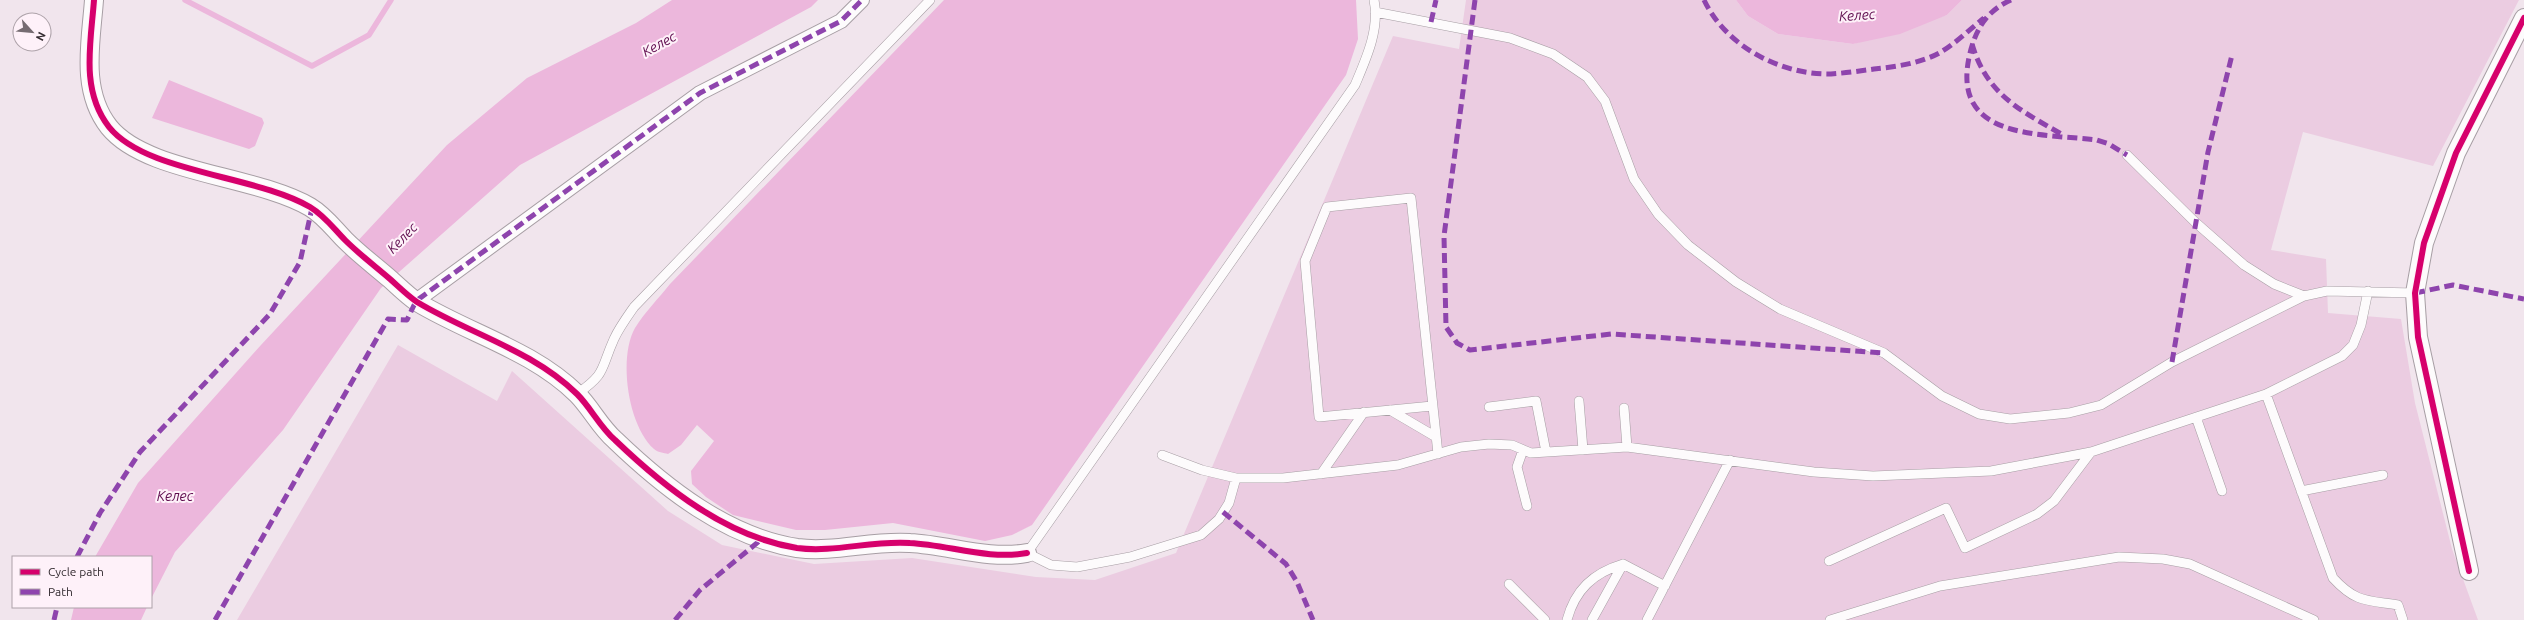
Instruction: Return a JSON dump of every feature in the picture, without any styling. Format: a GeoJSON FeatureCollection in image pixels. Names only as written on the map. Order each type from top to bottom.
{"type":"FeatureCollection","features":[{"type":"Feature","properties":{"kind":"street"},"geometry":{"type":"LineString","coordinates":[[94,0],[88,66],[90,84],[101,116],[110,129],[143,154],[266,188],[312,208],[325,218],[345,240],[416,301],[532,360],[577,394],[613,439],[666,484],[706,513],[747,533],[796,548],[831,550],[884,542],[911,543],[1006,557],[1028,553]]}},
{"type":"Feature","properties":{"kind":"street"},"geometry":{"type":"LineString","coordinates":[[416,301],[700,93],[841,21],[862,0]]}},
{"type":"Feature","properties":{"kind":"street"},"geometry":{"type":"LineString","coordinates":[[2468,571],[2418,337],[2416,293],[2424,244],[2456,153],[2524,18]]}},
{"type":"Feature","properties":{"kind":"lane"},"geometry":{"type":"LineString","coordinates":[[577,394],[595,381],[604,368],[614,338],[634,307],[930,0]]}},
{"type":"Feature","properties":{"kind":"lane"},"geometry":{"type":"LineString","coordinates":[[1236,478],[1229,503],[1219,519],[1201,535],[1130,557],[1078,567],[1050,565],[1028,553],[1356,85],[1367,55],[1374,26],[1374,0]]}},
{"type":"Feature","properties":{"kind":"lane"},"geometry":{"type":"LineString","coordinates":[[1375,12],[1510,38],[1553,54],[1587,77],[1605,101],[1634,179],[1658,214],[1688,245],[1736,282],[1780,309],[1884,353],[1942,396],[1979,414],[2010,419],[2069,413],[2101,405],[2172,362],[2304,296],[2327,291],[2416,293]]}},
{"type":"Feature","properties":{"kind":"lane"},"geometry":{"type":"LineString","coordinates":[[2127,155],[2195,222],[2244,265],[2274,284],[2304,296]]}},
{"type":"Feature","properties":{"kind":"lane"},"geometry":{"type":"LineString","coordinates":[[1432,406],[1319,417],[1305,261],[1327,207],[1411,198],[1438,454]]}},
{"type":"Feature","properties":{"kind":"lane"},"geometry":{"type":"LineString","coordinates":[[1162,456],[1202,470],[1236,478],[1283,478],[1398,465],[1461,447],[1489,444],[1512,445],[1531,453],[1627,447],[1814,472],[1873,476],[1991,471],[2091,452],[2266,394],[2342,356],[2353,345],[2361,325],[2368,291]]}},
{"type":"Feature","properties":{"kind":"lane"},"geometry":{"type":"LineString","coordinates":[[2266,394],[2334,578],[2346,592],[2359,598],[2398,605],[2403,620]]}},
{"type":"Feature","properties":{"kind":"lane"},"geometry":{"type":"LineString","coordinates":[[1488,407],[1536,401],[1546,452]]}},
{"type":"Feature","properties":{"kind":"lane"},"geometry":{"type":"LineString","coordinates":[[1579,401],[1583,450]]}},
{"type":"Feature","properties":{"kind":"lane"},"geometry":{"type":"LineString","coordinates":[[1624,408],[1627,447]]}},
{"type":"Feature","properties":{"kind":"lane"},"geometry":{"type":"LineString","coordinates":[[1390,410],[1436,437]]}},
{"type":"Feature","properties":{"kind":"lane"},"geometry":{"type":"LineString","coordinates":[[1321,474],[1364,412]]}},
{"type":"Feature","properties":{"kind":"lane"},"geometry":{"type":"LineString","coordinates":[[2196,417],[2222,491]]}},
{"type":"Feature","properties":{"kind":"lane"},"geometry":{"type":"LineString","coordinates":[[1523,450],[1517,467],[1527,506]]}},
{"type":"Feature","properties":{"kind":"lane"},"geometry":{"type":"LineString","coordinates":[[1829,561],[1946,508],[1965,548],[2037,514],[2054,500],[2091,452]]}},
{"type":"Feature","properties":{"kind":"lane"},"geometry":{"type":"LineString","coordinates":[[1647,620],[1730,460]]}},
{"type":"Feature","properties":{"kind":"lane"},"geometry":{"type":"LineString","coordinates":[[2301,491],[2382,475]]}},
{"type":"Feature","properties":{"kind":"lane"},"geometry":{"type":"LineString","coordinates":[[1830,620],[1940,586],[2119,557],[2163,559],[2190,564],[2314,620]]}},
{"type":"Feature","properties":{"kind":"lane"},"geometry":{"type":"LineString","coordinates":[[1567,620],[1571,602],[1578,592],[1607,569],[1623,564],[1665,586]]}},
{"type":"Feature","properties":{"kind":"lane"},"geometry":{"type":"LineString","coordinates":[[1592,620],[1623,564]]}},
{"type":"Feature","properties":{"kind":"lane"},"geometry":{"type":"LineString","coordinates":[[1509,584],[1545,620]]}},
{"type":"Feature","properties":{"kind":"shaded area"},"geometry":{"type":"Polygon","coordinates":[[[1466,0],[1736,0],[1748,16],[1778,34],[1853,44],[1947,15],[1962,0],[2519,0],[2433,166],[2303,132],[2271,250],[2326,259],[2328,313],[2401,319],[2415,403],[2452,549],[2478,620],[237,620],[398,345],[497,401],[512,371],[668,511],[722,545],[814,564],[912,558],[1036,577],[1095,580],[1176,553],[1393,36],[1459,49],[1466,0]]]}},
{"type":"Feature","properties":{"kind":"water","name":"Келес"},"geometry":{"type":"Polygon","coordinates":[[[672,0],[818,0],[811,7],[520,165],[381,288],[283,430],[175,552],[152,597],[152,556],[96,556],[138,483],[261,345],[447,145],[527,78],[636,23],[672,0]]]}},
{"type":"Feature","properties":{"kind":"water"},"geometry":{"type":"Polygon","coordinates":[[[944,0],[1356,0],[1358,39],[1346,75],[1032,525],[1012,535],[985,541],[893,523],[825,530],[796,530],[733,515],[706,497],[692,484],[691,471],[714,441],[697,425],[681,445],[668,454],[654,449],[645,438],[638,425],[632,409],[628,391],[627,373],[627,356],[630,341],[635,328],[670,284],[944,0]]]}},
{"type":"Feature","properties":{"kind":"water","name":"Келес"},"geometry":{"type":"Polygon","coordinates":[[[1736,0],[1962,0],[1947,15],[1900,34],[1853,44],[1778,34],[1748,16],[1736,0]]]}},
{"type":"Feature","properties":{"kind":"water"},"geometry":{"type":"Polygon","coordinates":[[[169,80],[262,118],[264,123],[255,146],[249,149],[152,118],[169,80]]]}},
{"type":"Feature","properties":{"kind":"water"},"geometry":{"type":"Polygon","coordinates":[[[74,608],[147,608],[141,620],[71,620],[74,608]]]}},
{"type":"Feature","properties":{"kind":"waterway"},"geometry":{"type":"LineString","coordinates":[[185,0],[312,66],[369,35],[391,0]]}},
{"type":"Feature","properties":{"kind":"marked path"},"geometry":{"type":"LineString","coordinates":[[215,620],[388,319],[407,320],[416,301],[700,93],[841,21],[862,0]]}},
{"type":"Feature","properties":{"kind":"marked path"},"geometry":{"type":"LineString","coordinates":[[1431,22],[1436,0]]}},
{"type":"Feature","properties":{"kind":"marked path"},"geometry":{"type":"LineString","coordinates":[[1475,0],[1444,236],[1446,327],[1457,343],[1470,350],[1611,334],[1884,353]]}},
{"type":"Feature","properties":{"kind":"marked path"},"geometry":{"type":"LineString","coordinates":[[1704,0],[1726,31],[1740,44],[1757,55],[1774,63],[1812,73],[1831,74],[1852,72],[1899,66],[1917,62],[1941,52],[1984,18]]}},
{"type":"Feature","properties":{"kind":"marked path"},"geometry":{"type":"LineString","coordinates":[[2011,0],[1996,9],[1984,21],[1973,44],[1970,53],[1967,81],[1973,102],[1985,117],[2004,126],[2025,132],[2049,136],[2097,140],[2109,144],[2127,155]]}},
{"type":"Feature","properties":{"kind":"marked path"},"geometry":{"type":"LineString","coordinates":[[1972,44],[1978,62],[1996,89],[2019,109],[2063,135]]}},
{"type":"Feature","properties":{"kind":"marked path"},"geometry":{"type":"LineString","coordinates":[[2172,362],[2208,152],[2232,55]]}},
{"type":"Feature","properties":{"kind":"marked path"},"geometry":{"type":"LineString","coordinates":[[78,556],[100,513],[140,452],[270,314],[300,262],[312,208]]}},
{"type":"Feature","properties":{"kind":"marked path"},"geometry":{"type":"LineString","coordinates":[[2415,293],[2453,285],[2524,299]]}},
{"type":"Feature","properties":{"kind":"marked path"},"geometry":{"type":"LineString","coordinates":[[1223,512],[1286,564],[1297,582],[1313,620]]}},
{"type":"Feature","properties":{"kind":"marked path"},"geometry":{"type":"LineString","coordinates":[[675,620],[700,590],[763,538]]}},
{"type":"Feature","properties":{"kind":"marked path"},"geometry":{"type":"LineString","coordinates":[[54,620],[57,608]]}},
{"type":"Feature","properties":{"kind":"cycle path"},"geometry":{"type":"LineString","coordinates":[[94,0],[90,49],[91,82],[94,97],[100,113],[109,127],[126,142],[148,154],[174,164],[261,187],[287,196],[310,207],[325,218],[345,240],[417,302],[458,324],[521,354],[559,379],[577,394],[610,435],[634,458],[655,476],[698,508],[722,522],[746,533],[771,542],[797,548],[825,549],[882,543],[910,543],[998,555],[1027,553]]}},
{"type":"Feature","properties":{"kind":"cycle path"},"geometry":{"type":"LineString","coordinates":[[2469,571],[2418,337],[2415,293],[2424,243],[2456,153],[2524,18]]}}]}
